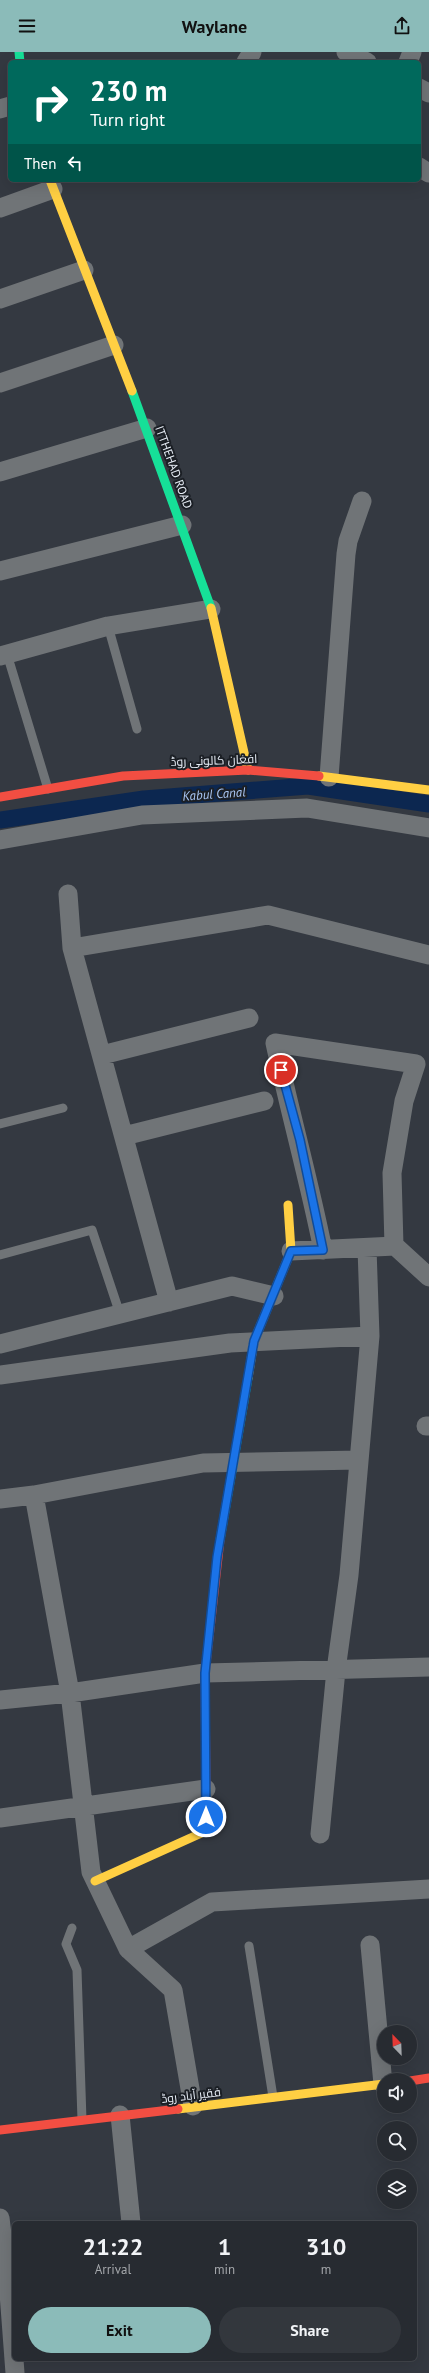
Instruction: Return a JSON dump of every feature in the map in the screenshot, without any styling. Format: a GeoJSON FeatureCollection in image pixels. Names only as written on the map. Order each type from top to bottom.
{"type":"FeatureCollection","features":[{"type":"Feature","properties":{"kind":"street"},"geometry":{"type":"LineString","coordinates":[[346,52],[362,60]]}},
{"type":"Feature","properties":{"kind":"street"},"geometry":{"type":"LineString","coordinates":[[0,208],[52,184]]}},
{"type":"Feature","properties":{"kind":"street","name":"ITTHEHAD ROAD"},"geometry":{"type":"LineString","coordinates":[[52,184],[84,270],[147,428],[211,610],[248,770]]}},
{"type":"Feature","properties":{"kind":"street"},"geometry":{"type":"LineString","coordinates":[[0,299],[84,270]]}},
{"type":"Feature","properties":{"kind":"street"},"geometry":{"type":"LineString","coordinates":[[0,383],[114,345]]}},
{"type":"Feature","properties":{"kind":"street"},"geometry":{"type":"LineString","coordinates":[[0,472],[147,428]]}},
{"type":"Feature","properties":{"kind":"street"},"geometry":{"type":"LineString","coordinates":[[329,777],[348,541],[362,501]]}},
{"type":"Feature","properties":{"kind":"street"},"geometry":{"type":"LineString","coordinates":[[0,571],[182,525]]}},
{"type":"Feature","properties":{"kind":"street"},"geometry":{"type":"LineString","coordinates":[[4,655],[108,626],[211,610]]}},
{"type":"Feature","properties":{"kind":"street","name":"افغان کالونی روڈ"},"geometry":{"type":"LineString","coordinates":[[0,797],[123,776],[248,770],[329,777],[429,790]]}},
{"type":"Feature","properties":{"kind":"street"},"geometry":{"type":"LineString","coordinates":[[0,840],[142,815],[307,808],[429,828]]}},
{"type":"Feature","properties":{"kind":"street"},"geometry":{"type":"LineString","coordinates":[[68,894],[72,948],[169,1302]]}},
{"type":"Feature","properties":{"kind":"street"},"geometry":{"type":"LineString","coordinates":[[72,948],[268,915],[429,955]]}},
{"type":"Feature","properties":{"kind":"street"},"geometry":{"type":"LineString","coordinates":[[102,1055],[249,1018]]}},
{"type":"Feature","properties":{"kind":"street"},"geometry":{"type":"LineString","coordinates":[[323,1250],[300,1140],[287,1096],[276,1043],[416,1064],[404,1101],[392,1173],[394,1246],[429,1278]]}},
{"type":"Feature","properties":{"kind":"street"},"geometry":{"type":"LineString","coordinates":[[124,1136],[264,1101]]}},
{"type":"Feature","properties":{"kind":"street"},"geometry":{"type":"LineString","coordinates":[[95,1881],[206,1831],[205,1673],[217,1557],[254,1341],[274,1296],[291,1251],[288,1205]]}},
{"type":"Feature","properties":{"kind":"street"},"geometry":{"type":"LineString","coordinates":[[291,1251],[394,1246]]}},
{"type":"Feature","properties":{"kind":"street"},"geometry":{"type":"LineString","coordinates":[[320,1834],[336,1670],[349,1575],[370,1336],[367,1248]]}},
{"type":"Feature","properties":{"kind":"street"},"geometry":{"type":"LineString","coordinates":[[0,1344],[232,1286],[274,1296]]}},
{"type":"Feature","properties":{"kind":"street"},"geometry":{"type":"LineString","coordinates":[[0,1375],[254,1341],[370,1336]]}},
{"type":"Feature","properties":{"kind":"street"},"geometry":{"type":"LineString","coordinates":[[0,1499],[34,1495],[203,1463],[359,1460]]}},
{"type":"Feature","properties":{"kind":"street"},"geometry":{"type":"LineString","coordinates":[[34,1495],[70,1693],[91,1872],[128,1949],[173,1990],[193,2106]]}},
{"type":"Feature","properties":{"kind":"street"},"geometry":{"type":"LineString","coordinates":[[0,1700],[70,1693],[205,1673],[429,1667]]}},
{"type":"Feature","properties":{"kind":"street"},"geometry":{"type":"LineString","coordinates":[[0,1818],[206,1789]]}},
{"type":"Feature","properties":{"kind":"street"},"geometry":{"type":"LineString","coordinates":[[128,1949],[212,1902],[429,1889]]}},
{"type":"Feature","properties":{"kind":"street"},"geometry":{"type":"LineString","coordinates":[[370,1945],[383,2073]]}},
{"type":"Feature","properties":{"kind":"street"},"geometry":{"type":"LineString","coordinates":[[417,2080],[429,2078]]}},
{"type":"Feature","properties":{"kind":"street","name":"فقیر آباد روڈ"},"geometry":{"type":"LineString","coordinates":[[0,2130],[377,2085]]}},
{"type":"Feature","properties":{"kind":"street"},"geometry":{"type":"LineString","coordinates":[[120,2116],[131,2221]]}},
{"type":"Feature","properties":{"kind":"street"},"geometry":{"type":"LineString","coordinates":[[0,2218],[12,2293],[6,2335],[12,2360]]}},
{"type":"Feature","properties":{"kind":"street"},"geometry":{"type":"LineString","coordinates":[[12,2361],[15,2373]]}},
{"type":"Feature","properties":{"kind":"lane"},"geometry":{"type":"LineString","coordinates":[[108,626],[137,729]]}},
{"type":"Feature","properties":{"kind":"lane"},"geometry":{"type":"LineString","coordinates":[[4,655],[48,789]]}},
{"type":"Feature","properties":{"kind":"lane"},"geometry":{"type":"LineString","coordinates":[[0,1124],[63,1108]]}},
{"type":"Feature","properties":{"kind":"lane"},"geometry":{"type":"LineString","coordinates":[[0,1255],[92,1230],[120,1314]]}},
{"type":"Feature","properties":{"kind":"lane"},"geometry":{"type":"LineString","coordinates":[[72,1928],[66,1944],[77,1970],[82,2120]]}},
{"type":"Feature","properties":{"kind":"lane"},"geometry":{"type":"LineString","coordinates":[[248,1946],[273,2097]]}},
{"type":"Feature","properties":{"kind":"waterway","name":"Kabul Canal"},"geometry":{"type":"LineString","coordinates":[[0,820],[144,799],[308,786],[429,804]]}},
{"type":"Feature","properties":{"kind":"traffic: fast"},"geometry":{"type":"LineString","coordinates":[[19,52],[20,60]]}},
{"type":"Feature","properties":{"kind":"traffic: fast"},"geometry":{"type":"LineString","coordinates":[[132,391],[211,608]]}},
{"type":"Feature","properties":{"kind":"traffic: fast"},"geometry":{"type":"LineString","coordinates":[[220,1540],[248,1378]]}},
{"type":"Feature","properties":{"kind":"traffic: slow"},"geometry":{"type":"LineString","coordinates":[[51,182],[132,391]]}},
{"type":"Feature","properties":{"kind":"traffic: slow"},"geometry":{"type":"LineString","coordinates":[[211,608],[248,770]]}},
{"type":"Feature","properties":{"kind":"traffic: slow"},"geometry":{"type":"LineString","coordinates":[[319,776],[429,790]]}},
{"type":"Feature","properties":{"kind":"traffic: slow"},"geometry":{"type":"LineString","coordinates":[[248,1378],[254,1341],[291,1251],[288,1205]]}},
{"type":"Feature","properties":{"kind":"traffic: slow"},"geometry":{"type":"LineString","coordinates":[[95,1881],[206,1831],[206,1786]]}},
{"type":"Feature","properties":{"kind":"traffic: slow"},"geometry":{"type":"LineString","coordinates":[[178,2109],[377,2085]]}},
{"type":"Feature","properties":{"kind":"traffic: jam"},"geometry":{"type":"LineString","coordinates":[[0,797],[123,776],[248,770],[319,776]]}},
{"type":"Feature","properties":{"kind":"traffic: jam"},"geometry":{"type":"LineString","coordinates":[[206,1786],[205,1673],[220,1540]]}},
{"type":"Feature","properties":{"kind":"traffic: jam"},"geometry":{"type":"LineString","coordinates":[[417,2080],[429,2078]]}},
{"type":"Feature","properties":{"kind":"traffic: jam"},"geometry":{"type":"LineString","coordinates":[[0,2130],[178,2109]]}},
{"type":"Feature","properties":{"kind":"route"},"geometry":{"type":"LineString","coordinates":[[206,1817],[205,1673],[209,1630],[217,1557],[254,1341],[274,1296],[291,1251],[323,1250],[300,1140],[281,1070]]}}]}
